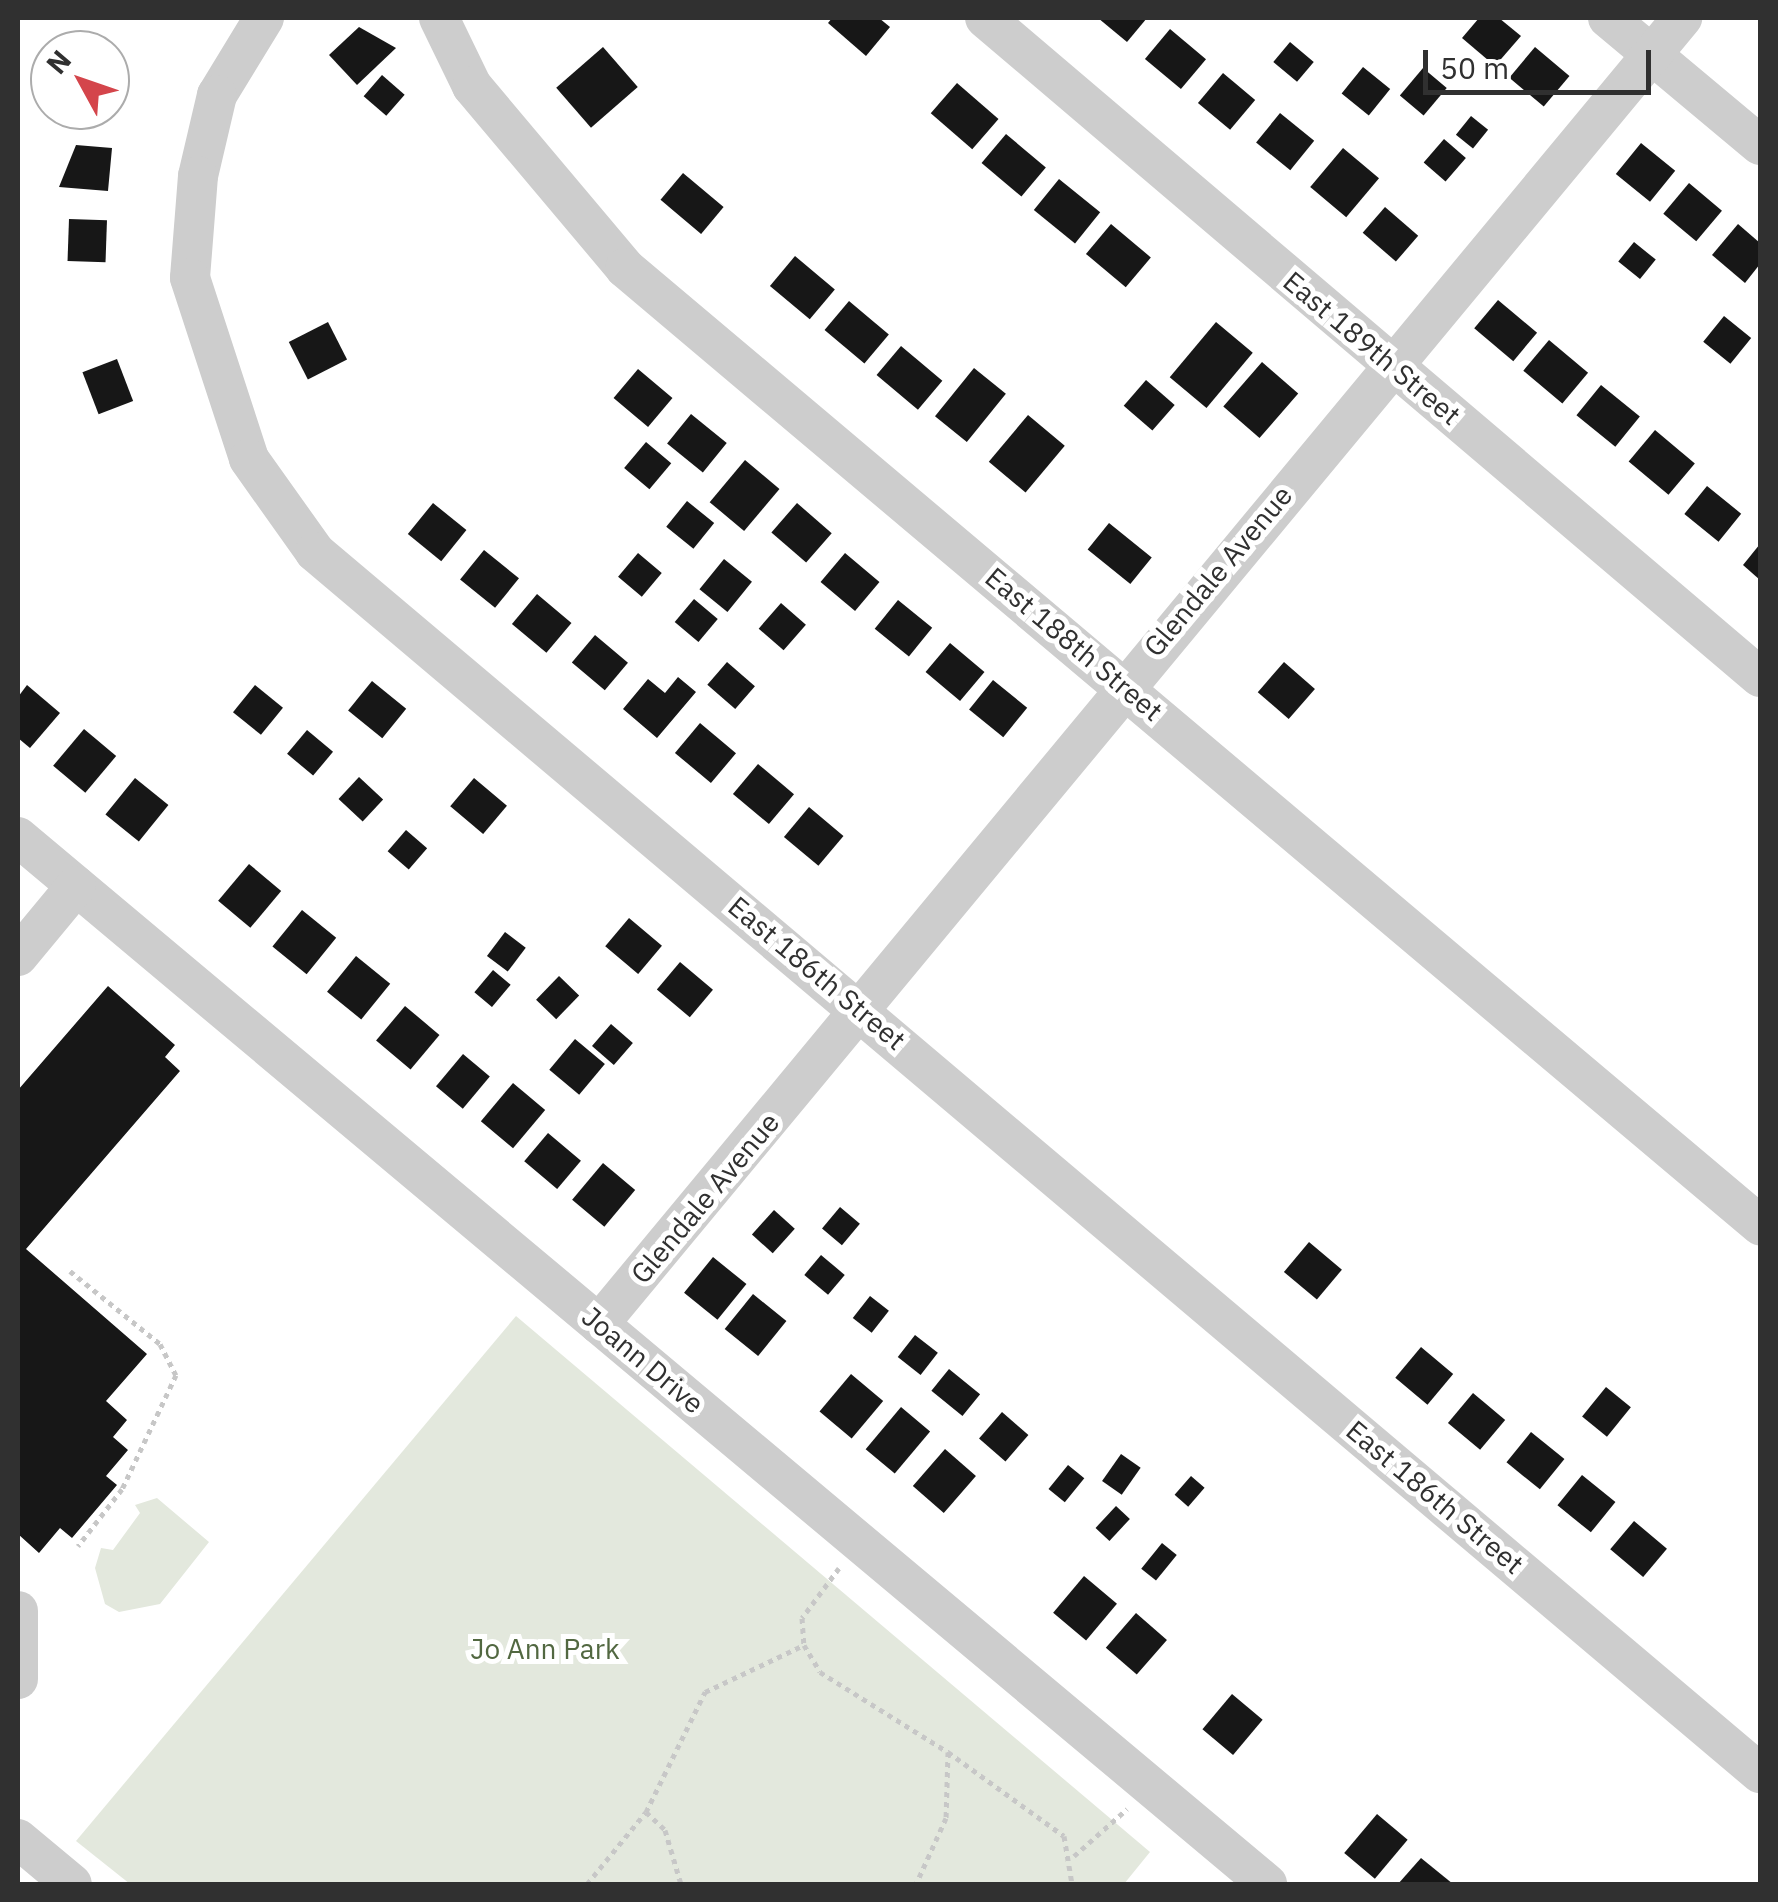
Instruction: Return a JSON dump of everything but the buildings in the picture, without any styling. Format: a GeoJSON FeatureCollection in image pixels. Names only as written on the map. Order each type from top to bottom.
{"type":"FeatureCollection","features":[{"type":"Feature","properties":{"kind":"street","name":"East 186th Street"},"geometry":{"type":"LineString","coordinates":[[264,18],[217,95],[198,176],[190,278],[249,459],[315,552],[1760,1773]]}},
{"type":"Feature","properties":{"kind":"street","name":"East 188th Street"},"geometry":{"type":"LineString","coordinates":[[440,18],[472,86],[625,268],[1760,1225]]}},
{"type":"Feature","properties":{"kind":"street","name":"East 189th Street"},"geometry":{"type":"LineString","coordinates":[[986,18],[1760,677]]}},
{"type":"Feature","properties":{"kind":"street"},"geometry":{"type":"LineString","coordinates":[[1608,18],[1760,145]]}},
{"type":"Feature","properties":{"kind":"street","name":"Glendale Avenue"},"geometry":{"type":"LineString","coordinates":[[599,1324],[862,1011],[1123,685],[1682,18]]}},
{"type":"Feature","properties":{"kind":"street","name":"Joann Drive"},"geometry":{"type":"LineString","coordinates":[[18,837],[1267,1884]]}},
{"type":"Feature","properties":{"kind":"street"},"geometry":{"type":"LineString","coordinates":[[18,956],[76,886]]}},
{"type":"Feature","properties":{"kind":"street"},"geometry":{"type":"LineString","coordinates":[[18,1611],[18,1679]]}},
{"type":"Feature","properties":{"kind":"street"},"geometry":{"type":"LineString","coordinates":[[18,1839],[72,1884]]}},
{"type":"Feature","properties":{"kind":"path"},"geometry":{"type":"LineString","coordinates":[[70,1271],[160,1344],[176,1375],[122,1489],[78,1546]]}},
{"type":"Feature","properties":{"kind":"path"},"geometry":{"type":"LineString","coordinates":[[839,1568],[802,1618],[804,1645],[820,1672],[948,1752],[1064,1836],[1074,1856],[1072,1884]]}},
{"type":"Feature","properties":{"kind":"path"},"geometry":{"type":"LineString","coordinates":[[587,1884],[646,1812],[705,1692],[804,1645]]}},
{"type":"Feature","properties":{"kind":"path"},"geometry":{"type":"LineString","coordinates":[[916,1884],[946,1818],[948,1752]]}},
{"type":"Feature","properties":{"kind":"path"},"geometry":{"type":"LineString","coordinates":[[1074,1856],[1126,1809]]}},
{"type":"Feature","properties":{"kind":"path"},"geometry":{"type":"LineString","coordinates":[[646,1812],[665,1830],[681,1884]]}},
{"type":"Feature","properties":{"kind":"green space","name":"Jo Ann Park"},"geometry":{"type":"Polygon","coordinates":[[[516,1316],[1150,1852],[1124,1884],[130,1884],[76,1841],[516,1316]]]}},
{"type":"Feature","properties":{"kind":"green space"},"geometry":{"type":"Polygon","coordinates":[[[157,1498],[209,1542],[160,1604],[119,1612],[105,1604],[95,1568],[101,1548],[113,1550],[140,1513],[135,1505],[157,1498]]]}}]}
